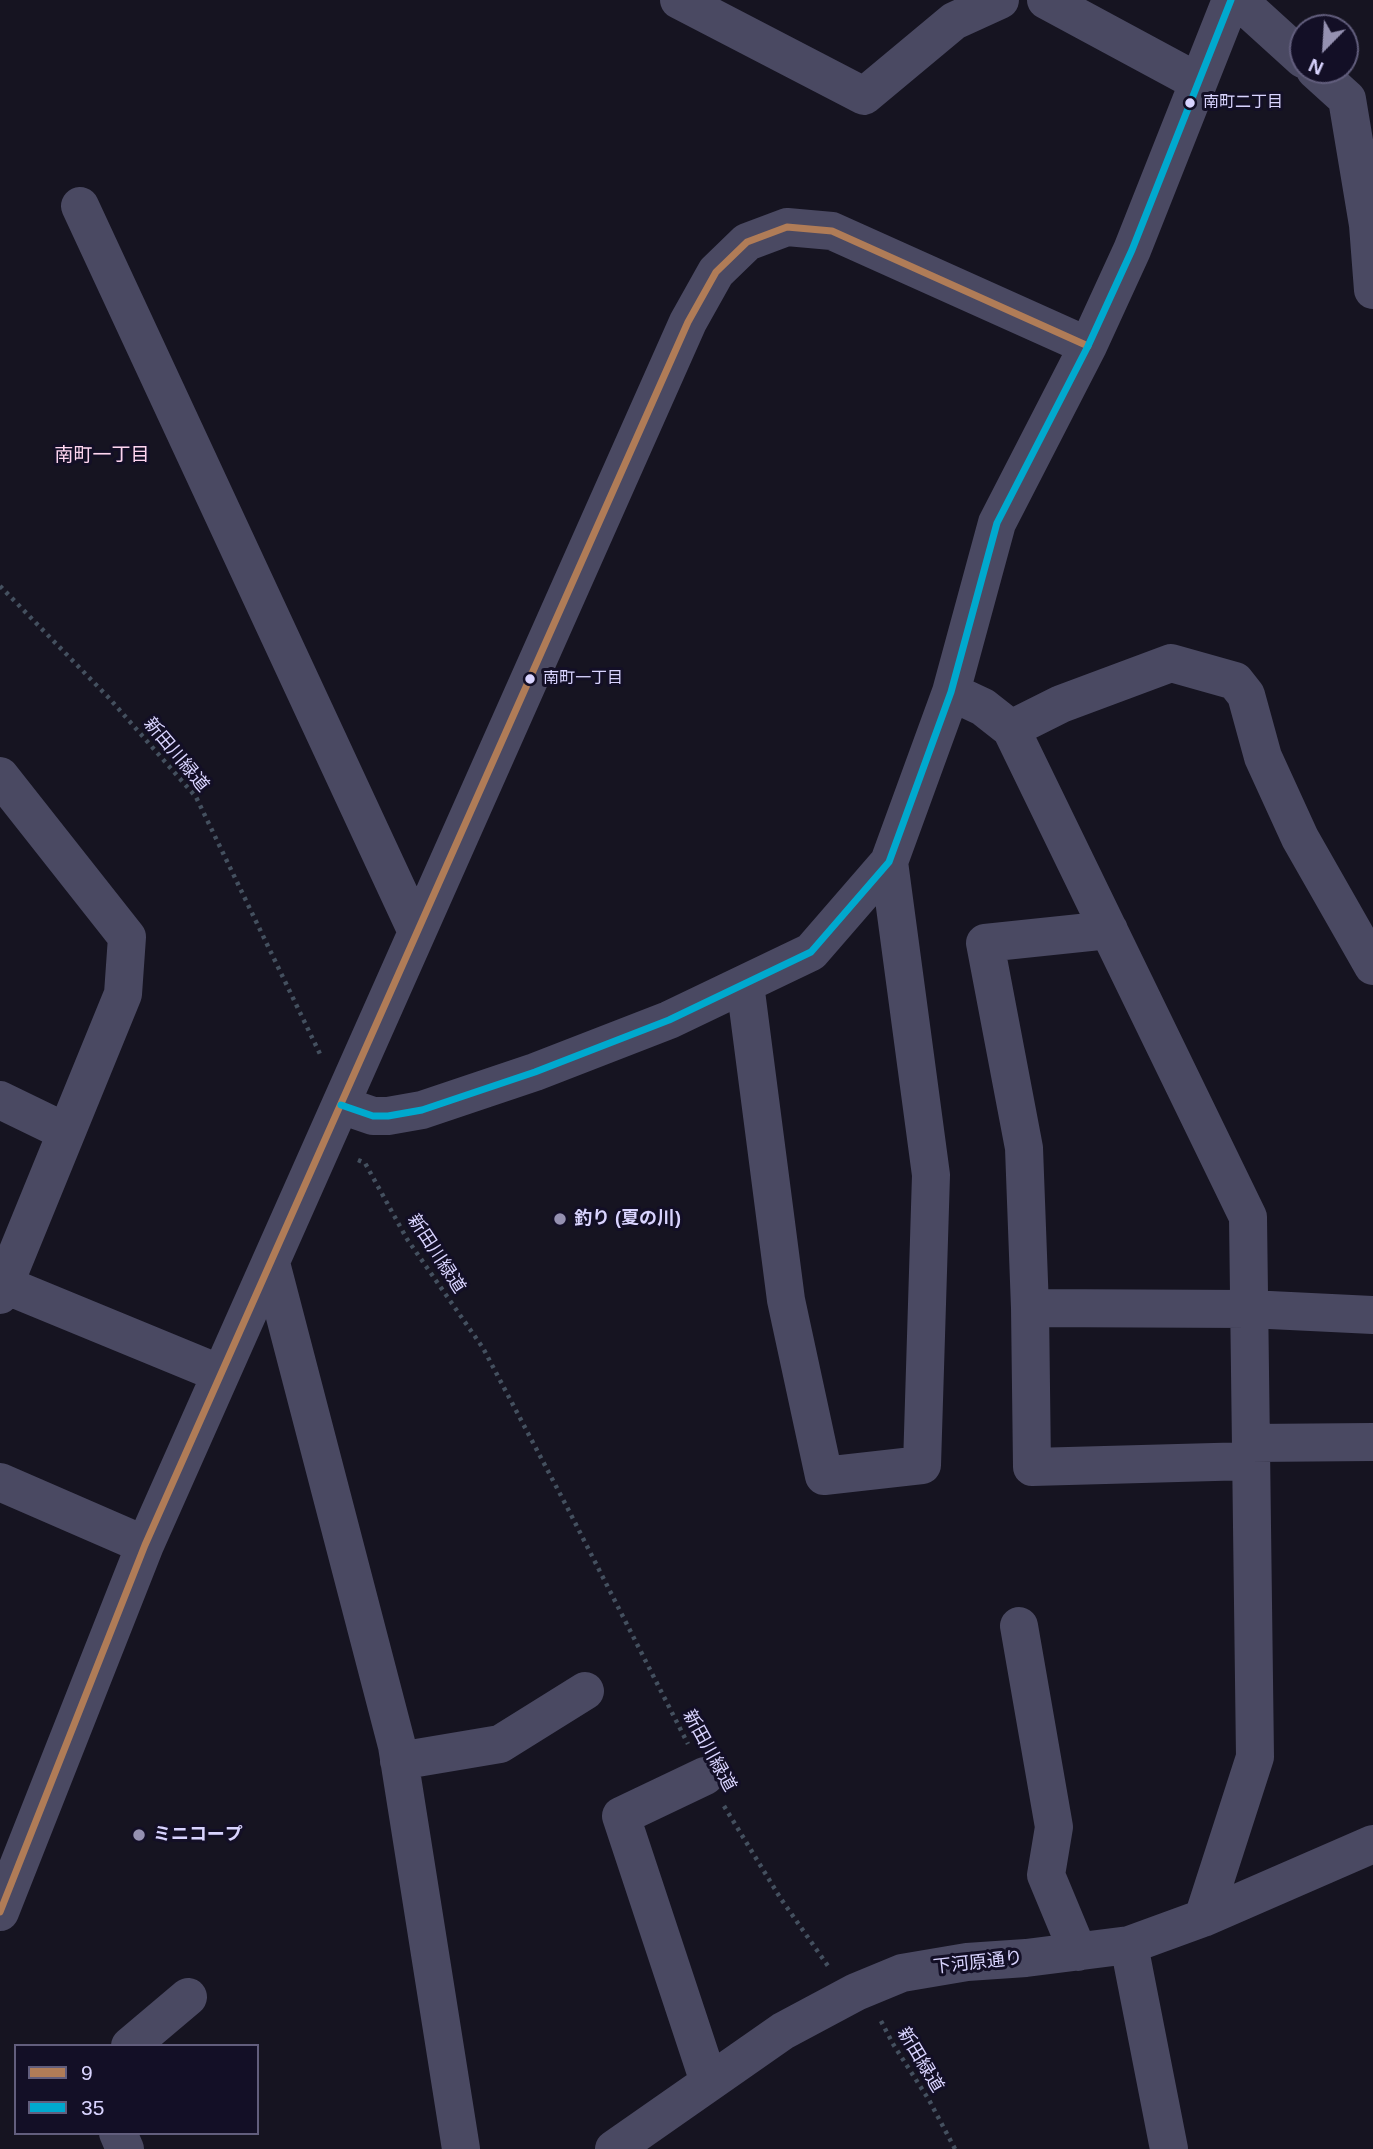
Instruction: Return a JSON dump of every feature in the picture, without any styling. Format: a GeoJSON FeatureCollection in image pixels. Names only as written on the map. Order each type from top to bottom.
{"type":"FeatureCollection","features":[{"type":"Feature","properties":{"kind":"street"},"geometry":{"type":"LineString","coordinates":[[679,0],[864,96],[954,21],[1000,0]]}},
{"type":"Feature","properties":{"kind":"street"},"geometry":{"type":"LineString","coordinates":[[1046,0],[1198,82]]}},
{"type":"Feature","properties":{"kind":"street"},"geometry":{"type":"LineString","coordinates":[[341,1105],[373,1116],[422,1110],[535,1072],[669,1020],[811,952],[889,862],[951,692],[997,523],[1088,346],[1132,250],[1231,0]]}},
{"type":"Feature","properties":{"kind":"street"},"geometry":{"type":"LineString","coordinates":[[1238,0],[1289,46]]}},
{"type":"Feature","properties":{"kind":"street"},"geometry":{"type":"LineString","coordinates":[[1330,84],[1347,99],[1368,225],[1373,290]]}},
{"type":"Feature","properties":{"kind":"street"},"geometry":{"type":"LineString","coordinates":[[80,206],[417,932]]}},
{"type":"Feature","properties":{"kind":"street"},"geometry":{"type":"LineString","coordinates":[[0,1912],[145,1545],[688,322],[716,272],[747,242],[787,227],[832,231],[1088,346]]}},
{"type":"Feature","properties":{"kind":"street"},"geometry":{"type":"LineString","coordinates":[[1011,729],[1061,704],[1171,663],[1235,681],[1246,695],[1263,757],[1300,838],[1373,966]]}},
{"type":"Feature","properties":{"kind":"street"},"geometry":{"type":"LineString","coordinates":[[951,692],[983,707],[1011,729],[1248,1217],[1255,1757],[1203,1917]]}},
{"type":"Feature","properties":{"kind":"street"},"geometry":{"type":"LineString","coordinates":[[0,776],[127,937],[122,994],[1,1287],[222,1374]]}},
{"type":"Feature","properties":{"kind":"street"},"geometry":{"type":"LineString","coordinates":[[744,984],[786,1300],[824,1476],[922,1465],[931,1175],[889,862]]}},
{"type":"Feature","properties":{"kind":"street"},"geometry":{"type":"LineString","coordinates":[[1109,930],[985,943],[1024,1148],[1032,1467],[1373,1442]]}},
{"type":"Feature","properties":{"kind":"street"},"geometry":{"type":"LineString","coordinates":[[0,1100],[66,1132]]}},
{"type":"Feature","properties":{"kind":"street"},"geometry":{"type":"LineString","coordinates":[[271,1263],[399,1761],[461,2149]]}},
{"type":"Feature","properties":{"kind":"street"},"geometry":{"type":"LineString","coordinates":[[1030,1308],[1249,1309],[1373,1315]]}},
{"type":"Feature","properties":{"kind":"street"},"geometry":{"type":"LineString","coordinates":[[0,1482],[145,1545]]}},
{"type":"Feature","properties":{"kind":"street"},"geometry":{"type":"LineString","coordinates":[[1020,1626],[1054,1827],[1046,1875],[1078,1952]]}},
{"type":"Feature","properties":{"kind":"street"},"geometry":{"type":"LineString","coordinates":[[399,1761],[500,1744],[585,1691]]}},
{"type":"Feature","properties":{"kind":"street"},"geometry":{"type":"LineString","coordinates":[[705,1776],[621,1816],[709,2082]]}},
{"type":"Feature","properties":{"kind":"street","name":"下河原通り"},"geometry":{"type":"LineString","coordinates":[[614,2149],[783,2031],[856,1992],[902,1973],[967,1962],[1129,1945],[1203,1917],[1373,1844]]}},
{"type":"Feature","properties":{"kind":"street"},"geometry":{"type":"LineString","coordinates":[[1129,1945],[1169,2149]]}},
{"type":"Feature","properties":{"kind":"street"},"geometry":{"type":"LineString","coordinates":[[132,2044],[188,1997]]}},
{"type":"Feature","properties":{"kind":"path","name":"新田川緑道"},"geometry":{"type":"LineString","coordinates":[[0,586],[109,698],[196,797],[323,1059]]}},
{"type":"Feature","properties":{"kind":"path","name":"新田川緑道"},"geometry":{"type":"LineString","coordinates":[[322,1146],[365,1163],[407,1238],[483,1348],[705,1776],[812,1944],[836,1978],[856,1992]]}},
{"type":"Feature","properties":{"kind":"path","name":"新田緑道"},"geometry":{"type":"LineString","coordinates":[[856,1992],[876,2006],[893,2044],[929,2100],[955,2149]]}},
{"type":"Feature","properties":{"kind":"transit line","name":"35"},"geometry":{"type":"LineString","coordinates":[[341,1105],[373,1116],[422,1110],[535,1072],[669,1020],[811,952],[889,862],[951,692],[997,523],[1088,346],[1132,250],[1231,0]]}},
{"type":"Feature","properties":{"kind":"transit line","name":"9"},"geometry":{"type":"LineString","coordinates":[[0,1912],[145,1545],[688,322],[716,272],[747,242],[787,227],[832,231],[1088,346]]}},
{"type":"Feature","properties":{"kind":"place","name":"南町二丁目"},"geometry":{"type":"Point","coordinates":[1190,103]}},
{"type":"Feature","properties":{"kind":"place","name":"南町一丁目"},"geometry":{"type":"Point","coordinates":[530,679]}},
{"type":"Feature","properties":{"kind":"place","name":"釣り (夏の川)"},"geometry":{"type":"Point","coordinates":[560,1219]}},
{"type":"Feature","properties":{"kind":"place","name":"ミニコープ"},"geometry":{"type":"Point","coordinates":[139,1835]}},
{"type":"Feature","properties":{"kind":"district","name":"南町一丁目"},"geometry":{"type":"Point","coordinates":[102,456]}}]}
